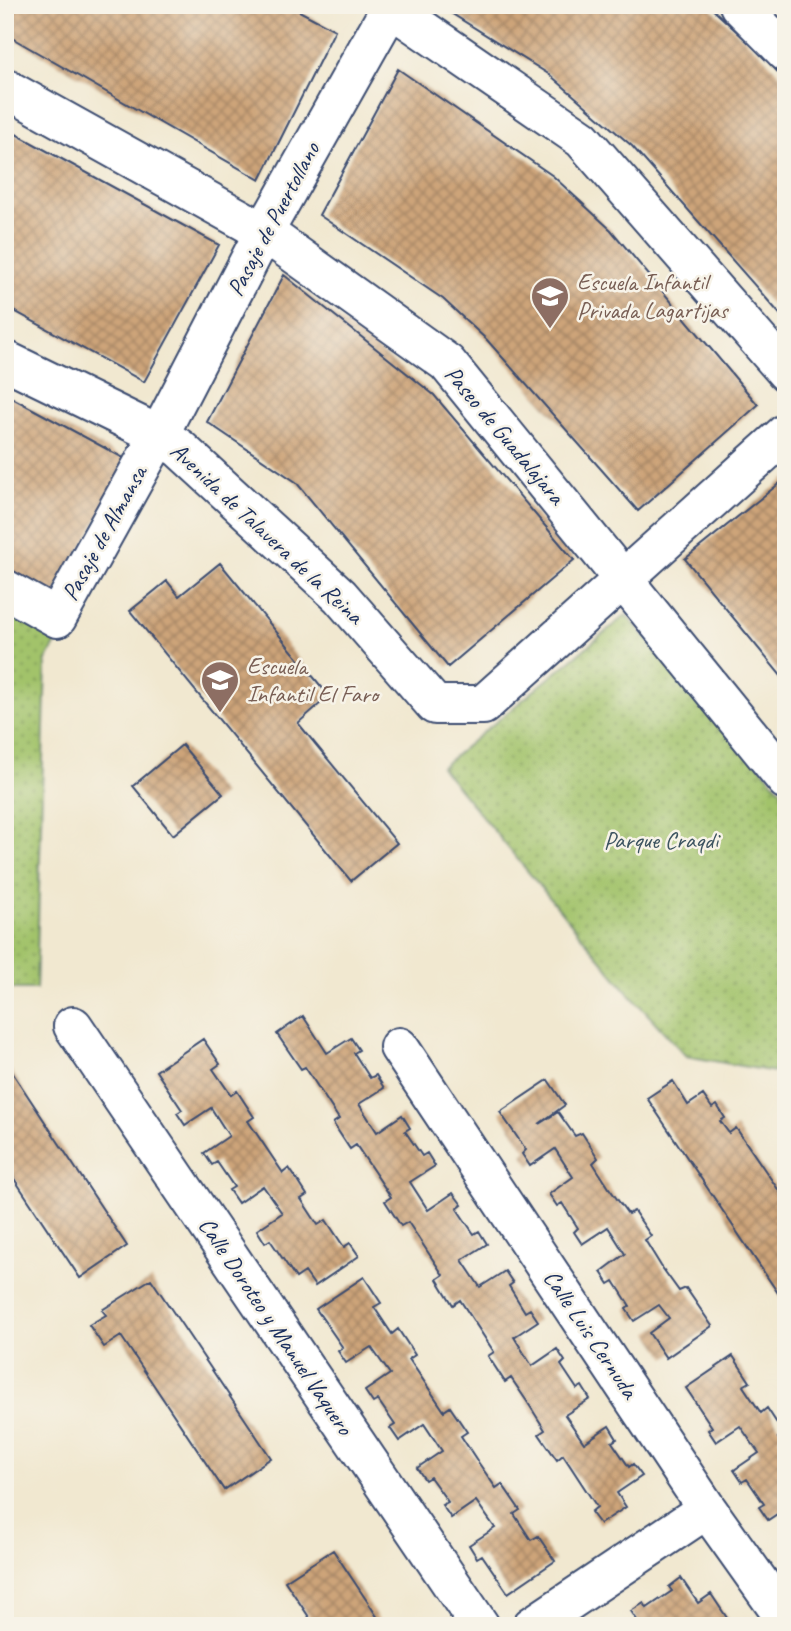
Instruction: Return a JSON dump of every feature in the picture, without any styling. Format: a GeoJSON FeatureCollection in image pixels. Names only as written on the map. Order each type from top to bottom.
{"type":"FeatureCollection","features":[{"type":"Feature","properties":{"kind":"street"},"geometry":{"type":"LineString","coordinates":[[739,5],[786,52]]}},
{"type":"Feature","properties":{"kind":"street"},"geometry":{"type":"LineString","coordinates":[[390,6],[582,139],[786,372]]}},
{"type":"Feature","properties":{"kind":"street","name":"Pasaje de Puertollano"},"geometry":{"type":"LineString","coordinates":[[159,435],[264,232],[390,6]]}},
{"type":"Feature","properties":{"kind":"street","name":"Paseo de Guadalajara"},"geometry":{"type":"LineString","coordinates":[[5,88],[264,232],[447,363],[786,780]]}},
{"type":"Feature","properties":{"kind":"street","name":"Avenida de Talavera de la Reina"},"geometry":{"type":"LineString","coordinates":[[5,360],[159,435],[179,448],[340,596],[435,705],[483,705],[786,433]]}},
{"type":"Feature","properties":{"kind":"street","name":"Pasaje de Almansa"},"geometry":{"type":"LineString","coordinates":[[5,589],[57,618],[159,435]]}},
{"type":"Feature","properties":{"kind":"street","name":"Calle Doroteo y Manuel Vaquero"},"geometry":{"type":"LineString","coordinates":[[73,1026],[480,1626]]}},
{"type":"Feature","properties":{"kind":"street","name":"Calle Luis Cernuda"},"geometry":{"type":"LineString","coordinates":[[399,1046],[708,1509],[786,1620]]}},
{"type":"Feature","properties":{"kind":"street"},"geometry":{"type":"LineString","coordinates":[[532,1626],[708,1509]]}},
{"type":"Feature","properties":{"kind":"green space"},"geometry":{"type":"Polygon","coordinates":[[[5,601],[62,632],[46,661],[36,989],[5,989],[5,601]]]}},
{"type":"Feature","properties":{"kind":"green space","name":"Parque Craqdi"},"geometry":{"type":"Polygon","coordinates":[[[626,615],[786,796],[786,1074],[686,1056],[632,997],[441,767],[626,615]]]}},
{"type":"Feature","properties":{"kind":"building"},"geometry":{"type":"Polygon","coordinates":[[[5,5],[288,5],[335,30],[260,180],[5,34],[5,5]]]}},
{"type":"Feature","properties":{"kind":"building"},"geometry":{"type":"Polygon","coordinates":[[[438,5],[708,5],[786,81],[786,321],[632,146],[550,75],[438,5]]]}},
{"type":"Feature","properties":{"kind":"building"},"geometry":{"type":"Polygon","coordinates":[[[398,69],[553,176],[611,230],[758,405],[638,511],[487,340],[443,299],[319,215],[398,69]]]}},
{"type":"Feature","properties":{"kind":"building"},"geometry":{"type":"Polygon","coordinates":[[[5,128],[219,245],[144,382],[5,306],[5,128]]]}},
{"type":"Feature","properties":{"kind":"building"},"geometry":{"type":"Polygon","coordinates":[[[284,275],[434,395],[574,560],[448,667],[296,482],[207,422],[284,275]]]}},
{"type":"Feature","properties":{"kind":"building"},"geometry":{"type":"Polygon","coordinates":[[[5,394],[129,461],[53,600],[5,574],[5,394]]]}},
{"type":"Feature","properties":{"kind":"building"},"geometry":{"type":"Polygon","coordinates":[[[786,478],[786,682],[685,559],[786,478]]]}},
{"type":"Feature","properties":{"kind":"building"},"geometry":{"type":"Polygon","coordinates":[[[220,563],[329,696],[298,723],[397,843],[351,881],[130,611],[167,581],[179,596],[220,563]]]}},
{"type":"Feature","properties":{"kind":"building"},"geometry":{"type":"Polygon","coordinates":[[[182,745],[223,794],[173,835],[133,786],[182,745]]]}},
{"type":"Feature","properties":{"kind":"building"},"geometry":{"type":"Polygon","coordinates":[[[303,1016],[327,1053],[351,1038],[359,1050],[354,1053],[370,1078],[376,1075],[384,1088],[359,1104],[377,1132],[402,1115],[410,1128],[405,1131],[422,1156],[427,1153],[435,1166],[410,1182],[428,1210],[453,1193],[462,1205],[457,1209],[465,1221],[474,1234],[479,1231],[487,1244],[462,1260],[480,1287],[505,1271],[513,1283],[509,1286],[525,1312],[530,1309],[538,1321],[514,1337],[532,1366],[557,1349],[565,1361],[561,1365],[577,1389],[582,1386],[590,1399],[565,1415],[584,1443],[609,1426],[617,1439],[612,1442],[629,1467],[633,1464],[642,1476],[617,1493],[626,1507],[600,1524],[591,1512],[597,1507],[563,1455],[557,1460],[539,1434],[545,1430],[528,1403],[511,1378],[505,1382],[488,1356],[494,1352],[460,1300],[453,1305],[437,1279],[443,1275],[408,1222],[401,1226],[385,1201],[391,1197],[356,1145],[350,1149],[333,1123],[339,1119],[305,1067],[301,1069],[277,1034],[303,1016]]]}},
{"type":"Feature","properties":{"kind":"building"},"geometry":{"type":"Polygon","coordinates":[[[203,1039],[220,1064],[213,1069],[231,1095],[237,1091],[254,1117],[248,1121],[283,1173],[289,1168],[298,1181],[307,1195],[301,1199],[318,1225],[326,1220],[344,1247],[350,1243],[359,1256],[315,1286],[305,1272],[296,1278],[270,1240],[265,1243],[257,1230],[282,1213],[263,1186],[238,1203],[229,1190],[234,1187],[217,1162],[212,1165],[204,1153],[229,1136],[211,1108],[185,1125],[177,1113],[182,1110],[156,1071],[203,1039]]]}},
{"type":"Feature","properties":{"kind":"building"},"geometry":{"type":"Polygon","coordinates":[[[8,1066],[127,1246],[80,1278],[5,1165],[5,1067],[8,1066]]]}},
{"type":"Feature","properties":{"kind":"building"},"geometry":{"type":"Polygon","coordinates":[[[548,1080],[565,1105],[539,1124],[558,1112],[575,1136],[582,1133],[598,1158],[593,1163],[609,1188],[628,1214],[634,1211],[651,1236],[645,1240],[661,1266],[679,1291],[686,1288],[712,1326],[666,1358],[649,1333],[669,1318],[659,1305],[634,1321],[626,1309],[630,1306],[614,1281],[609,1284],[601,1272],[625,1254],[608,1227],[582,1244],[574,1232],[578,1228],[562,1203],[557,1206],[549,1194],[573,1177],[555,1149],[530,1166],[522,1154],[526,1150],[500,1112],[548,1080]]]}},
{"type":"Feature","properties":{"kind":"building"},"geometry":{"type":"Polygon","coordinates":[[[673,1081],[688,1105],[703,1095],[712,1108],[717,1105],[725,1118],[720,1121],[729,1133],[736,1128],[786,1201],[786,1305],[647,1098],[673,1081]]]}},
{"type":"Feature","properties":{"kind":"building"},"geometry":{"type":"Polygon","coordinates":[[[364,1277],[381,1303],[374,1307],[392,1334],[398,1329],[415,1355],[409,1359],[444,1411],[450,1407],[467,1432],[461,1436],[478,1462],[496,1488],[502,1484],[520,1510],[514,1514],[531,1540],[538,1536],[555,1561],[508,1593],[482,1555],[477,1558],[469,1545],[495,1528],[476,1501],[451,1518],[442,1505],[448,1502],[430,1477],[425,1480],[417,1468],[442,1451],[424,1424],[399,1441],[390,1428],[395,1425],[378,1400],[373,1403],[365,1391],[390,1374],[371,1347],[346,1363],[338,1351],[343,1348],[316,1309],[364,1277]]]}},
{"type":"Feature","properties":{"kind":"building"},"geometry":{"type":"Polygon","coordinates":[[[151,1279],[271,1458],[224,1490],[121,1336],[104,1347],[89,1325],[106,1315],[102,1310],[151,1279]]]}},
{"type":"Feature","properties":{"kind":"building"},"geometry":{"type":"Polygon","coordinates":[[[733,1356],[750,1382],[743,1386],[761,1413],[767,1408],[784,1434],[778,1438],[786,1449],[786,1508],[768,1520],[759,1507],[764,1504],[747,1479],[742,1482],[734,1470],[759,1453],[740,1426],[716,1442],[708,1430],[712,1427],[686,1388],[733,1356]]]}},
{"type":"Feature","properties":{"kind":"building"},"geometry":{"type":"Polygon","coordinates":[[[333,1550],[383,1626],[315,1626],[285,1581],[333,1550]]]}},
{"type":"Feature","properties":{"kind":"building"},"geometry":{"type":"Polygon","coordinates":[[[681,1578],[698,1603],[711,1594],[729,1621],[721,1626],[714,1626],[712,1623],[708,1626],[641,1626],[631,1611],[644,1603],[647,1608],[672,1591],[669,1587],[681,1578]]]}},
{"type":"Feature","properties":{"kind":"place","name":"Escuela Infantil Privada Lagartijas"},"geometry":{"type":"Point","coordinates":[550,330]}},
{"type":"Feature","properties":{"kind":"place","name":"Escuela Infantil El Faro"},"geometry":{"type":"Point","coordinates":[220,714]}}]}
